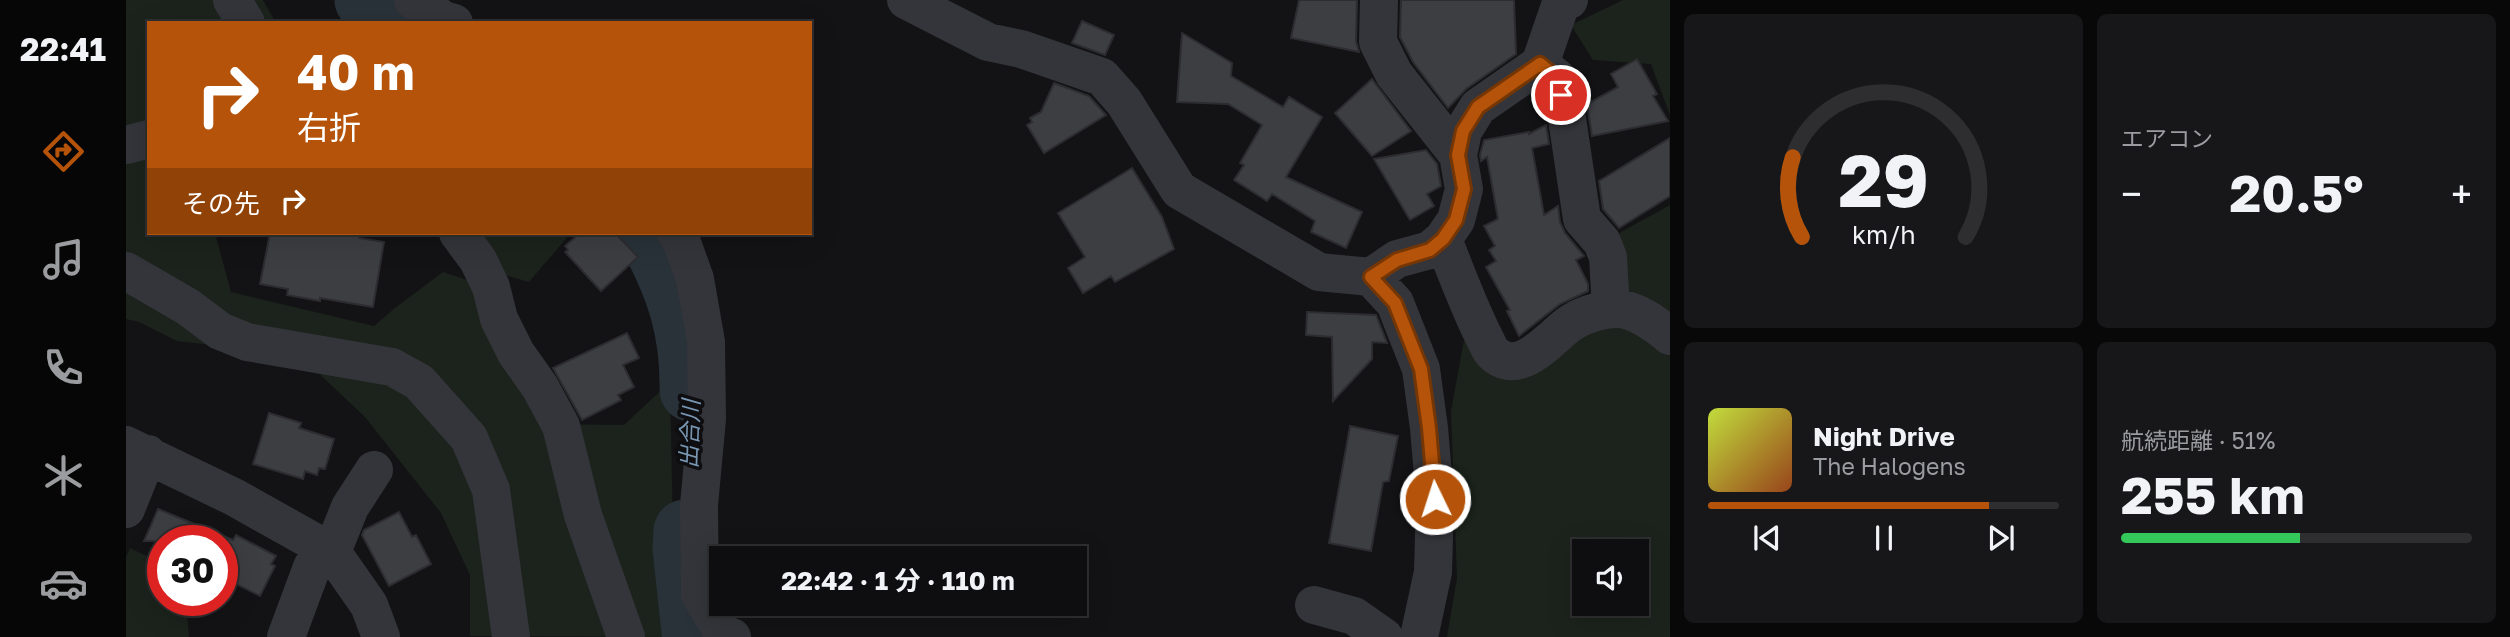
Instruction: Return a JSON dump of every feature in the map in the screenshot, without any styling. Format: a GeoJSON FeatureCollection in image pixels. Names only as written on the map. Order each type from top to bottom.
{"type":"FeatureCollection","features":[{"type":"Feature","properties":{"kind":"street"},"geometry":{"type":"LineString","coordinates":[[232,0],[245,21]]}},
{"type":"Feature","properties":{"kind":"street"},"geometry":{"type":"LineString","coordinates":[[413,0],[447,21]]}},
{"type":"Feature","properties":{"kind":"street"},"geometry":{"type":"LineString","coordinates":[[906,0],[988,42],[1021,49],[1102,77],[1124,102],[1179,190],[1319,272],[1371,277],[1397,260],[1430,250],[1443,239],[1456,220],[1464,189],[1458,155],[1463,131],[1478,107],[1540,64],[1562,1]]}},
{"type":"Feature","properties":{"kind":"street"},"geometry":{"type":"LineString","coordinates":[[1379,0],[1378,42],[1394,74],[1458,155]]}},
{"type":"Feature","properties":{"kind":"street"},"geometry":{"type":"LineString","coordinates":[[1540,64],[1557,78],[1568,123],[1582,219],[1602,242],[1608,257],[1611,309]]}},
{"type":"Feature","properties":{"kind":"street"},"geometry":{"type":"LineString","coordinates":[[126,145],[147,140]]}},
{"type":"Feature","properties":{"kind":"street"},"geometry":{"type":"LineString","coordinates":[[459,235],[478,260],[491,287],[499,318],[516,353],[540,387],[561,426],[583,514],[626,637]]}},
{"type":"Feature","properties":{"kind":"street"},"geometry":{"type":"LineString","coordinates":[[677,235],[695,279],[706,342],[707,419],[699,505],[700,595],[723,633],[732,637]]}},
{"type":"Feature","properties":{"kind":"street"},"geometry":{"type":"LineString","coordinates":[[1443,239],[1471,311],[1492,352],[1507,361],[1519,362],[1535,353],[1570,323],[1592,313],[1615,308],[1636,314],[1658,325],[1670,336]]}},
{"type":"Feature","properties":{"kind":"street"},"geometry":{"type":"LineString","coordinates":[[126,271],[188,307],[220,331],[247,342],[392,367],[419,382],[469,438],[491,490],[512,637]]}},
{"type":"Feature","properties":{"kind":"street"},"geometry":{"type":"LineString","coordinates":[[1371,277],[1395,303],[1421,369],[1429,428],[1435,499],[1433,572],[1419,637]]}},
{"type":"Feature","properties":{"kind":"street"},"geometry":{"type":"LineString","coordinates":[[126,509],[137,449],[234,497],[332,552],[369,605],[381,637]]}},
{"type":"Feature","properties":{"kind":"street"},"geometry":{"type":"LineString","coordinates":[[286,637],[312,568],[332,552],[350,507],[374,470]]}},
{"type":"Feature","properties":{"kind":"street"},"geometry":{"type":"LineString","coordinates":[[1314,604],[1354,616],[1384,637]]}},
{"type":"Feature","properties":{"kind":"shaded area"},"geometry":{"type":"Polygon","coordinates":[[[126,0],[263,0],[275,21],[147,21],[147,235],[216,235],[231,292],[374,326],[443,272],[467,280],[546,424],[624,425],[670,382],[674,582],[678,637],[470,636],[470,575],[441,513],[365,417],[311,366],[237,348],[177,341],[139,322],[126,319],[126,0]]]}},
{"type":"Feature","properties":{"kind":"shaded area"},"geometry":{"type":"Polygon","coordinates":[[[1623,0],[1670,0],[1670,115],[1651,64],[1593,60],[1571,25],[1623,0]]]}},
{"type":"Feature","properties":{"kind":"shaded area"},"geometry":{"type":"Polygon","coordinates":[[[1670,205],[1670,637],[1447,637],[1457,578],[1451,411],[1464,340],[1487,357],[1598,317],[1614,242],[1621,232],[1670,205]]]}},
{"type":"Feature","properties":{"kind":"shaded area"},"geometry":{"type":"Polygon","coordinates":[[[484,235],[569,235],[529,282],[504,275],[491,254],[484,235]]]}},
{"type":"Feature","properties":{"kind":"shaded area"},"geometry":{"type":"Polygon","coordinates":[[[130,548],[147,556],[147,616],[187,616],[189,637],[126,637],[126,557],[130,548]]]}},
{"type":"Feature","properties":{"kind":"building"},"geometry":{"type":"Polygon","coordinates":[[[1299,0],[1357,0],[1356,41],[1359,52],[1291,38],[1299,0]]]}},
{"type":"Feature","properties":{"kind":"building"},"geometry":{"type":"Polygon","coordinates":[[[1401,0],[1514,0],[1516,54],[1466,89],[1448,108],[1413,62],[1400,37],[1401,0]]]}},
{"type":"Feature","properties":{"kind":"building"},"geometry":{"type":"Polygon","coordinates":[[[1082,21],[1114,35],[1105,55],[1072,43],[1082,21]]]}},
{"type":"Feature","properties":{"kind":"building"},"geometry":{"type":"Polygon","coordinates":[[[1182,33],[1232,63],[1231,76],[1283,107],[1289,97],[1322,117],[1286,177],[1362,212],[1346,248],[1311,232],[1315,221],[1272,194],[1267,201],[1234,180],[1244,165],[1240,163],[1262,125],[1228,104],[1177,102],[1182,33]]]}},
{"type":"Feature","properties":{"kind":"building"},"geometry":{"type":"Polygon","coordinates":[[[1637,59],[1657,94],[1653,96],[1668,121],[1592,136],[1587,104],[1618,87],[1611,74],[1637,59]]]}},
{"type":"Feature","properties":{"kind":"building"},"geometry":{"type":"Polygon","coordinates":[[[1372,79],[1411,131],[1372,156],[1335,113],[1372,79]]]}},
{"type":"Feature","properties":{"kind":"building"},"geometry":{"type":"Polygon","coordinates":[[[1054,83],[1089,96],[1106,115],[1044,153],[1027,125],[1032,122],[1030,118],[1041,112],[1054,83]]]}},
{"type":"Feature","properties":{"kind":"building"},"geometry":{"type":"Polygon","coordinates":[[[1546,125],[1549,144],[1532,148],[1544,215],[1558,206],[1565,233],[1584,256],[1576,260],[1588,284],[1588,291],[1560,304],[1519,336],[1507,311],[1510,310],[1486,267],[1496,261],[1489,250],[1495,246],[1484,226],[1498,219],[1487,157],[1481,161],[1480,155],[1484,140],[1529,134],[1546,125]]]}},
{"type":"Feature","properties":{"kind":"building"},"geometry":{"type":"Polygon","coordinates":[[[1670,138],[1670,196],[1619,228],[1603,209],[1599,181],[1670,138]]]}},
{"type":"Feature","properties":{"kind":"building"},"geometry":{"type":"Polygon","coordinates":[[[1426,150],[1437,164],[1441,186],[1427,194],[1434,206],[1410,220],[1374,159],[1426,150]]]}},
{"type":"Feature","properties":{"kind":"building"},"geometry":{"type":"Polygon","coordinates":[[[1132,168],[1162,217],[1174,249],[1115,282],[1111,276],[1083,293],[1068,268],[1085,257],[1058,213],[1132,168]]]}},
{"type":"Feature","properties":{"kind":"building"},"geometry":{"type":"Polygon","coordinates":[[[270,235],[360,235],[359,238],[384,242],[373,307],[287,295],[288,289],[260,284],[270,235]]]}},
{"type":"Feature","properties":{"kind":"building"},"geometry":{"type":"Polygon","coordinates":[[[578,235],[617,235],[638,257],[601,291],[565,252],[568,250],[565,246],[578,235]]]}},
{"type":"Feature","properties":{"kind":"building"},"geometry":{"type":"Polygon","coordinates":[[[1307,312],[1376,315],[1387,343],[1372,342],[1372,359],[1333,401],[1332,337],[1306,335],[1307,312]]]}},
{"type":"Feature","properties":{"kind":"building"},"geometry":{"type":"Polygon","coordinates":[[[627,333],[639,358],[623,365],[634,387],[618,395],[621,400],[582,420],[553,368],[627,333]]]}},
{"type":"Feature","properties":{"kind":"building"},"geometry":{"type":"Polygon","coordinates":[[[269,413],[301,423],[299,428],[334,439],[325,469],[319,468],[317,475],[305,471],[303,479],[253,464],[269,413]]]}},
{"type":"Feature","properties":{"kind":"building"},"geometry":{"type":"Polygon","coordinates":[[[1350,426],[1398,436],[1389,481],[1383,482],[1371,551],[1329,543],[1350,426]]]}},
{"type":"Feature","properties":{"kind":"building"},"geometry":{"type":"Polygon","coordinates":[[[158,509],[197,525],[151,525],[158,509]]]}},
{"type":"Feature","properties":{"kind":"building"},"geometry":{"type":"Polygon","coordinates":[[[399,512],[412,537],[416,535],[431,564],[389,586],[362,535],[364,530],[399,512]]]}},
{"type":"Feature","properties":{"kind":"building"},"geometry":{"type":"Polygon","coordinates":[[[238,536],[276,556],[271,564],[275,566],[260,596],[238,585],[238,536]]]}},
{"type":"Feature","properties":{"kind":"waterway","name":"出合川"},"geometry":{"type":"LineString","coordinates":[[366,0],[403,21]]}},
{"type":"Feature","properties":{"kind":"waterway","name":"出合川"},"geometry":{"type":"LineString","coordinates":[[649,235],[681,308],[689,347],[691,390]]}},
{"type":"Feature","properties":{"kind":"waterway","name":"出合川"},"geometry":{"type":"LineString","coordinates":[[685,531],[684,548],[693,632],[703,637]]}},
{"type":"Feature","properties":{"kind":"route"},"geometry":{"type":"LineString","coordinates":[[1435,499],[1421,369],[1395,303],[1371,277],[1397,260],[1430,250],[1443,239],[1456,220],[1464,189],[1458,155],[1463,131],[1478,107],[1540,64],[1557,78],[1561,95]]}}]}
